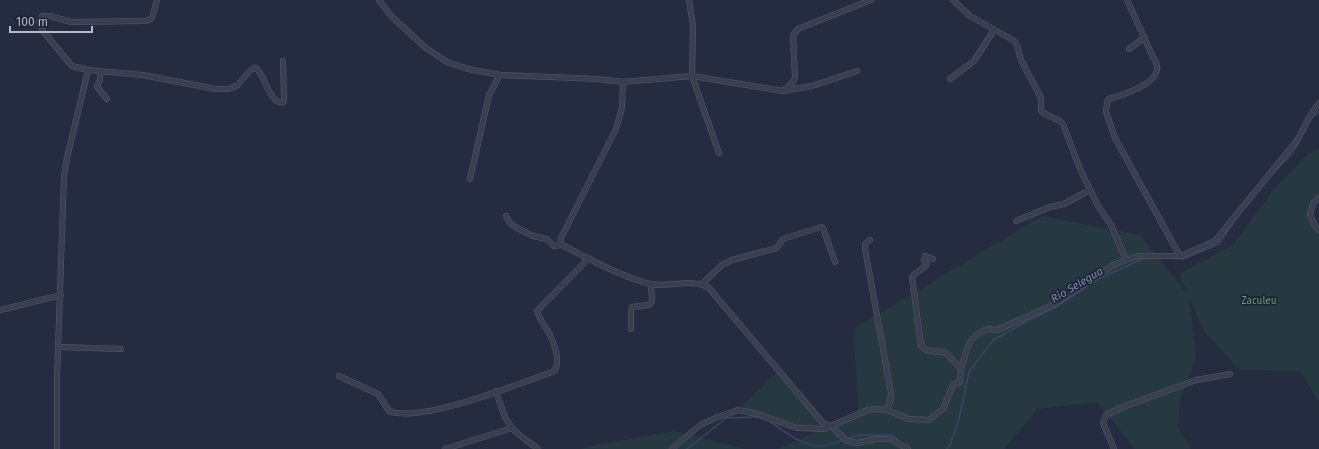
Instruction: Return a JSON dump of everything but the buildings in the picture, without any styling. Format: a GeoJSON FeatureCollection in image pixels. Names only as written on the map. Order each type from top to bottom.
{"type":"FeatureCollection","features":[{"type":"Feature","properties":{"kind":"street"},"geometry":{"type":"LineString","coordinates":[[157,0],[152,18],[146,21],[71,22],[50,16],[42,16],[39,22],[43,31],[72,66],[100,72],[143,74],[215,89],[229,89],[238,85],[252,69],[256,68],[260,70],[263,82],[270,93],[277,102],[281,103],[284,102],[283,61]]}},
{"type":"Feature","properties":{"kind":"street"},"geometry":{"type":"LineString","coordinates":[[379,0],[391,16],[426,48],[447,62],[468,69],[500,74],[598,79],[623,82],[692,76],[783,91],[812,86],[857,71]]}},
{"type":"Feature","properties":{"kind":"street"},"geometry":{"type":"LineString","coordinates":[[689,0],[693,26],[692,76],[719,153]]}},
{"type":"Feature","properties":{"kind":"street"},"geometry":{"type":"LineString","coordinates":[[783,91],[793,82],[795,78],[793,35],[795,32],[798,29],[871,0]]}},
{"type":"Feature","properties":{"kind":"street"},"geometry":{"type":"LineString","coordinates":[[953,0],[970,16],[1013,40],[1017,45],[1021,60],[1041,98],[1042,113],[1060,121],[1063,124],[1080,169],[1098,206],[1111,225],[1126,260]]}},
{"type":"Feature","properties":{"kind":"street"},"geometry":{"type":"LineString","coordinates":[[1128,0],[1158,65],[1158,70],[1156,74],[1138,88],[1109,99],[1107,102],[1106,112],[1115,138],[1181,256]]}},
{"type":"Feature","properties":{"kind":"street"},"geometry":{"type":"LineString","coordinates":[[950,80],[974,61],[994,30]]}},
{"type":"Feature","properties":{"kind":"street"},"geometry":{"type":"LineString","coordinates":[[1129,49],[1145,37]]}},
{"type":"Feature","properties":{"kind":"street"},"geometry":{"type":"LineString","coordinates":[[57,449],[58,347],[64,177],[67,158],[88,70]]}},
{"type":"Feature","properties":{"kind":"street"},"geometry":{"type":"LineString","coordinates":[[100,72],[100,79],[97,87],[107,100]]}},
{"type":"Feature","properties":{"kind":"street"},"geometry":{"type":"LineString","coordinates":[[470,179],[489,95],[500,74]]}},
{"type":"Feature","properties":{"kind":"street"},"geometry":{"type":"LineString","coordinates":[[562,245],[560,240],[616,129],[622,108],[623,82]]}},
{"type":"Feature","properties":{"kind":"street"},"geometry":{"type":"LineString","coordinates":[[672,449],[700,424],[718,416],[738,410],[757,414],[797,428],[824,430],[868,410],[876,409],[887,410],[909,419],[929,420],[943,409],[954,385],[960,382],[961,369],[968,346],[978,334],[987,329],[997,330],[1053,305],[1113,266],[1126,260],[1138,256],[1181,256],[1215,241],[1298,139],[1308,119],[1319,103]]}},
{"type":"Feature","properties":{"kind":"street"},"geometry":{"type":"LineString","coordinates":[[1016,221],[1050,207],[1064,204],[1090,190]]}},
{"type":"Feature","properties":{"kind":"street"},"geometry":{"type":"LineString","coordinates":[[1319,198],[1313,203],[1310,215],[1317,229],[1319,230]]}},
{"type":"Feature","properties":{"kind":"street"},"geometry":{"type":"LineString","coordinates":[[506,216],[510,223],[528,233],[547,239],[554,246],[562,245],[630,278],[651,284],[698,283],[708,287],[823,423],[831,426],[845,439],[857,443],[876,439],[890,439],[908,449]]}},
{"type":"Feature","properties":{"kind":"street"},"geometry":{"type":"LineString","coordinates":[[702,284],[722,265],[732,260],[777,248],[783,239],[818,227],[823,228],[835,262]]}},
{"type":"Feature","properties":{"kind":"street"},"geometry":{"type":"LineString","coordinates":[[870,240],[865,244],[865,249],[891,393],[887,410]]}},
{"type":"Feature","properties":{"kind":"street"},"geometry":{"type":"LineString","coordinates":[[933,258],[925,256],[924,261],[927,264],[917,271],[912,277],[921,346],[926,350],[946,353],[961,369]]}},
{"type":"Feature","properties":{"kind":"street"},"geometry":{"type":"LineString","coordinates":[[339,376],[376,392],[389,411],[408,413],[430,412],[555,370],[557,366],[557,357],[550,335],[537,311],[589,258]]}},
{"type":"Feature","properties":{"kind":"street"},"geometry":{"type":"LineString","coordinates":[[631,329],[630,309],[632,307],[650,305],[652,302],[651,284]]}},
{"type":"Feature","properties":{"kind":"street"},"geometry":{"type":"LineString","coordinates":[[0,310],[61,295]]}},
{"type":"Feature","properties":{"kind":"street"},"geometry":{"type":"LineString","coordinates":[[58,347],[121,349]]}},
{"type":"Feature","properties":{"kind":"street"},"geometry":{"type":"LineString","coordinates":[[1114,449],[1103,423],[1106,415],[1123,407],[1196,380],[1230,374]]}},
{"type":"Feature","properties":{"kind":"street"},"geometry":{"type":"LineString","coordinates":[[496,391],[512,428],[538,449]]}},
{"type":"Feature","properties":{"kind":"street"},"geometry":{"type":"LineString","coordinates":[[445,449],[512,428]]}},
{"type":"Feature","properties":{"kind":"green space","name":"Zaculeu"},"geometry":{"type":"Polygon","coordinates":[[[1319,148],[1319,198],[1313,203],[1310,215],[1319,230],[1319,402],[1300,371],[1240,370],[1204,331],[1189,298],[1196,357],[1180,400],[1178,428],[1191,449],[1135,449],[1097,402],[1037,409],[1004,449],[779,449],[858,411],[854,329],[1042,216],[1140,235],[1188,295],[1179,274],[1233,245],[1275,188],[1308,154],[1319,148]]]}},
{"type":"Feature","properties":{"kind":"green space"},"geometry":{"type":"Polygon","coordinates":[[[779,370],[823,423],[820,427],[798,428],[738,410],[779,370]]]}},
{"type":"Feature","properties":{"kind":"green space"},"geometry":{"type":"Polygon","coordinates":[[[675,431],[745,449],[581,449],[590,446],[675,431]]]}},
{"type":"Feature","properties":{"kind":"waterway","name":"Río Selegua"},"geometry":{"type":"LineString","coordinates":[[1277,169],[1293,153],[1313,116],[1319,112]]}},
{"type":"Feature","properties":{"kind":"waterway","name":"Río Selegua"},"geometry":{"type":"LineString","coordinates":[[1163,258],[1183,259],[1219,244],[1235,220]]}},
{"type":"Feature","properties":{"kind":"waterway","name":"Río Selegua"},"geometry":{"type":"LineString","coordinates":[[947,449],[950,445],[959,419],[969,372],[993,340],[1058,306],[1100,278],[1145,258]]}},
{"type":"Feature","properties":{"kind":"waterway","name":"Río Selegua"},"geometry":{"type":"LineString","coordinates":[[687,449],[726,418],[758,417]]}},
{"type":"Feature","properties":{"kind":"waterway","name":"Río Selegua"},"geometry":{"type":"LineString","coordinates":[[769,421],[791,436],[810,445],[823,446],[844,440]]}},
{"type":"Feature","properties":{"kind":"waterway","name":"Río Selegua"},"geometry":{"type":"LineString","coordinates":[[847,439],[860,435],[891,435],[904,444]]}}]}
